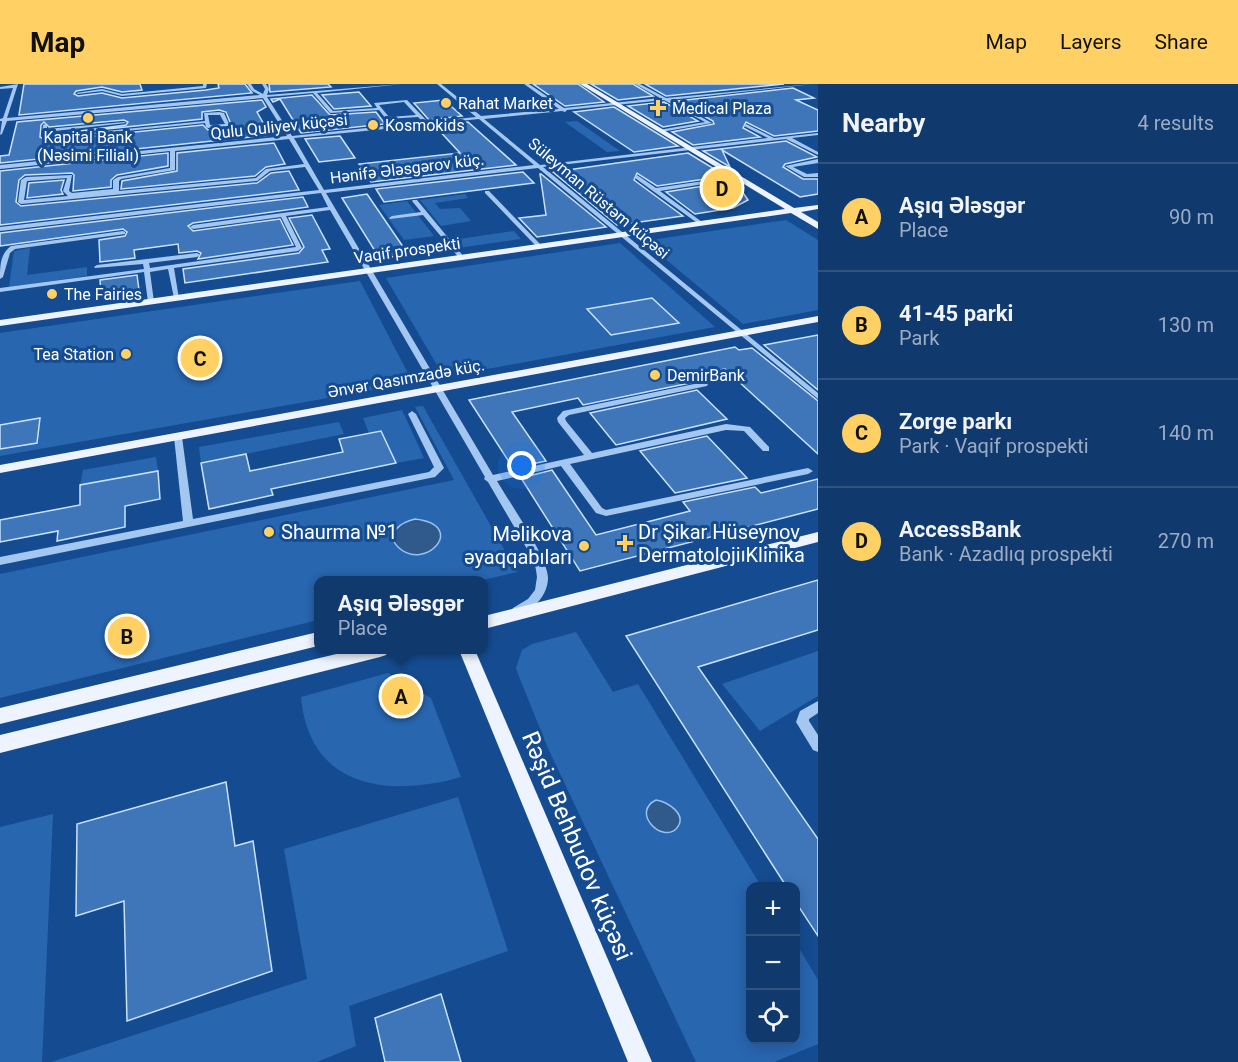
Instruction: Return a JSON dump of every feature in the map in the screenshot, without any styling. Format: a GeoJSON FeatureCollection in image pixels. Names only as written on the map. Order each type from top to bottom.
{"type":"FeatureCollection","features":[{"type":"Feature","properties":{"kind":"main road"},"geometry":{"type":"LineString","coordinates":[[583,84],[818,226]]}},
{"type":"Feature","properties":{"kind":"main road","name":"Vaqif prospekti"},"geometry":{"type":"LineString","coordinates":[[0,323],[818,207]]}},
{"type":"Feature","properties":{"kind":"main road","name":"Ənvər Qasımzadə küç."},"geometry":{"type":"LineString","coordinates":[[0,469],[818,319]]}},
{"type":"Feature","properties":{"kind":"main road"},"geometry":{"type":"LineString","coordinates":[[488,622],[818,537]]}},
{"type":"Feature","properties":{"kind":"main road"},"geometry":{"type":"LineString","coordinates":[[0,716],[314,640]]}},
{"type":"Feature","properties":{"kind":"main road"},"geometry":{"type":"LineString","coordinates":[[0,744],[364,654]]}},
{"type":"Feature","properties":{"kind":"main road","name":"Rəşid Behbudov küçəsi"},"geometry":{"type":"LineString","coordinates":[[469,654],[640,1062]]}},
{"type":"Feature","properties":{"kind":"street"},"geometry":{"type":"LineString","coordinates":[[145,84],[147,93]]}},
{"type":"Feature","properties":{"kind":"street"},"geometry":{"type":"LineString","coordinates":[[78,93],[102,90],[130,94],[147,93],[205,87],[205,84]]}},
{"type":"Feature","properties":{"kind":"street"},"geometry":{"type":"LineString","coordinates":[[249,84],[253,90],[264,96],[291,138],[436,389],[534,552],[543,580],[536,600],[501,619]]}},
{"type":"Feature","properties":{"kind":"street"},"geometry":{"type":"LineString","coordinates":[[264,84],[267,89],[264,96]]}},
{"type":"Feature","properties":{"kind":"street"},"geometry":{"type":"LineString","coordinates":[[336,84],[340,89]]}},
{"type":"Feature","properties":{"kind":"street"},"geometry":{"type":"LineString","coordinates":[[3,119],[400,84]]}},
{"type":"Feature","properties":{"kind":"street","name":"Süleyman Rüstəm küçəsi"},"geometry":{"type":"LineString","coordinates":[[439,84],[818,397]]}},
{"type":"Feature","properties":{"kind":"street"},"geometry":{"type":"LineString","coordinates":[[526,84],[565,111]]}},
{"type":"Feature","properties":{"kind":"street"},"geometry":{"type":"LineString","coordinates":[[637,84],[710,123],[661,131]]}},
{"type":"Feature","properties":{"kind":"street"},"geometry":{"type":"LineString","coordinates":[[728,84],[746,91]]}},
{"type":"Feature","properties":{"kind":"street"},"geometry":{"type":"LineString","coordinates":[[803,84],[818,91]]}},
{"type":"Feature","properties":{"kind":"street","name":"Qulu Quliyev küçəsi"},"geometry":{"type":"LineString","coordinates":[[0,167],[565,111],[811,84]]}},
{"type":"Feature","properties":{"kind":"street"},"geometry":{"type":"LineString","coordinates":[[0,88],[15,85],[0,134]]}},
{"type":"Feature","properties":{"kind":"street"},"geometry":{"type":"LineString","coordinates":[[314,92],[332,112],[380,109]]}},
{"type":"Feature","properties":{"kind":"street"},"geometry":{"type":"LineString","coordinates":[[130,94],[132,108]]}},
{"type":"Feature","properties":{"kind":"street"},"geometry":{"type":"LineString","coordinates":[[420,116],[391,119],[376,104],[405,101],[420,116],[428,125]]}},
{"type":"Feature","properties":{"kind":"street"},"geometry":{"type":"LineString","coordinates":[[189,103],[193,110],[206,114],[222,114],[228,125],[209,128],[206,114]]}},
{"type":"Feature","properties":{"kind":"street"},"geometry":{"type":"LineString","coordinates":[[0,105],[10,104]]}},
{"type":"Feature","properties":{"kind":"street"},"geometry":{"type":"LineString","coordinates":[[46,116],[44,137],[47,138],[206,122]]}},
{"type":"Feature","properties":{"kind":"street"},"geometry":{"type":"LineString","coordinates":[[44,131],[127,123]]}},
{"type":"Feature","properties":{"kind":"street"},"geometry":{"type":"LineString","coordinates":[[746,125],[774,140]]}},
{"type":"Feature","properties":{"kind":"street","name":"Hənifə Ələsgərov küç."},"geometry":{"type":"LineString","coordinates":[[0,229],[818,134]]}},
{"type":"Feature","properties":{"kind":"street"},"geometry":{"type":"LineString","coordinates":[[788,138],[818,154]]}},
{"type":"Feature","properties":{"kind":"street"},"geometry":{"type":"LineString","coordinates":[[116,192],[116,180],[120,178],[173,170],[172,150]]}},
{"type":"Feature","properties":{"kind":"street"},"geometry":{"type":"LineString","coordinates":[[818,160],[788,166],[806,176],[818,175]]}},
{"type":"Feature","properties":{"kind":"street"},"geometry":{"type":"LineString","coordinates":[[116,192],[21,202],[24,180],[28,178],[70,176],[66,191],[71,195],[116,192],[145,191],[257,179],[268,170],[306,165]]}},
{"type":"Feature","properties":{"kind":"street"},"geometry":{"type":"LineString","coordinates":[[637,177],[700,223]]}},
{"type":"Feature","properties":{"kind":"street"},"geometry":{"type":"LineString","coordinates":[[655,190],[738,178]]}},
{"type":"Feature","properties":{"kind":"street"},"geometry":{"type":"LineString","coordinates":[[145,191],[146,212]]}},
{"type":"Feature","properties":{"kind":"street"},"geometry":{"type":"LineString","coordinates":[[487,192],[539,246]]}},
{"type":"Feature","properties":{"kind":"street"},"geometry":{"type":"LineString","coordinates":[[415,201],[462,258]]}},
{"type":"Feature","properties":{"kind":"street"},"geometry":{"type":"LineString","coordinates":[[193,226],[332,208]]}},
{"type":"Feature","properties":{"kind":"street"},"geometry":{"type":"LineString","coordinates":[[392,218],[425,213]]}},
{"type":"Feature","properties":{"kind":"street"},"geometry":{"type":"LineString","coordinates":[[0,290],[296,250],[299,248],[283,215]]}},
{"type":"Feature","properties":{"kind":"street"},"geometry":{"type":"LineString","coordinates":[[0,277],[7,252],[14,248],[123,233]]}},
{"type":"Feature","properties":{"kind":"street"},"geometry":{"type":"LineString","coordinates":[[97,267],[197,255]]}},
{"type":"Feature","properties":{"kind":"street"},"geometry":{"type":"LineString","coordinates":[[146,262],[151,302]]}},
{"type":"Feature","properties":{"kind":"street"},"geometry":{"type":"LineString","coordinates":[[171,268],[177,298]]}},
{"type":"Feature","properties":{"kind":"street"},"geometry":{"type":"LineString","coordinates":[[589,456],[562,422],[561,418],[566,413],[704,384]]}},
{"type":"Feature","properties":{"kind":"street"},"geometry":{"type":"LineString","coordinates":[[0,561],[188,522],[432,476],[439,468],[411,414]]}},
{"type":"Feature","properties":{"kind":"street"},"geometry":{"type":"LineString","coordinates":[[489,479],[711,429],[737,426],[747,429],[766,449]]}},
{"type":"Feature","properties":{"kind":"street"},"geometry":{"type":"LineString","coordinates":[[178,437],[188,522]]}},
{"type":"Feature","properties":{"kind":"street"},"geometry":{"type":"LineString","coordinates":[[563,462],[599,511],[606,513],[808,471]]}},
{"type":"Feature","properties":{"kind":"street"},"geometry":{"type":"LineString","coordinates":[[818,707],[804,716],[802,722],[818,746]]}},
{"type":"Feature","properties":{"kind":"shaded area"},"geometry":{"type":"Polygon","coordinates":[[[577,121],[620,151],[607,152],[565,122],[577,121]]]}},
{"type":"Feature","properties":{"kind":"shaded area"},"geometry":{"type":"Polygon","coordinates":[[[465,194],[468,198],[435,203],[440,209],[460,208],[471,221],[441,226],[420,200],[465,194]]]}},
{"type":"Feature","properties":{"kind":"shaded area"},"geometry":{"type":"Polygon","coordinates":[[[407,201],[434,236],[404,240],[379,205],[407,201]]]}},
{"type":"Feature","properties":{"kind":"shaded area"},"geometry":{"type":"Polygon","coordinates":[[[786,220],[818,240],[818,310],[743,324],[644,241],[786,220]]]}},
{"type":"Feature","properties":{"kind":"shaded area"},"geometry":{"type":"Polygon","coordinates":[[[514,231],[521,239],[458,248],[452,240],[514,231]]]}},
{"type":"Feature","properties":{"kind":"shaded area"},"geometry":{"type":"Polygon","coordinates":[[[620,243],[715,327],[444,377],[386,278],[620,243]]]}},
{"type":"Feature","properties":{"kind":"shaded area"},"geometry":{"type":"Polygon","coordinates":[[[30,248],[27,275],[87,267],[87,276],[9,287],[14,251],[30,248]]]}},
{"type":"Feature","properties":{"kind":"shaded area"},"geometry":{"type":"Polygon","coordinates":[[[360,281],[413,383],[0,456],[0,333],[360,281]]]}},
{"type":"Feature","properties":{"kind":"shaded area"},"geometry":{"type":"Polygon","coordinates":[[[423,406],[517,572],[488,579],[488,576],[314,576],[314,621],[0,698],[0,574],[454,480],[415,407],[423,406]]]}},
{"type":"Feature","properties":{"kind":"shaded area"},"geometry":{"type":"Polygon","coordinates":[[[402,410],[424,458],[396,463],[381,431],[369,433],[363,418],[402,410]]]}},
{"type":"Feature","properties":{"kind":"shaded area"},"geometry":{"type":"Polygon","coordinates":[[[339,422],[344,434],[201,463],[199,447],[339,422]]]}},
{"type":"Feature","properties":{"kind":"shaded area"},"geometry":{"type":"Polygon","coordinates":[[[156,457],[158,471],[80,485],[83,470],[156,457]]]}},
{"type":"Feature","properties":{"kind":"shaded area"},"geometry":{"type":"Polygon","coordinates":[[[415,519],[431,523],[439,530],[440,537],[437,545],[429,551],[409,554],[398,547],[393,537],[400,525],[415,519]]]}},
{"type":"Feature","properties":{"kind":"shaded area"},"geometry":{"type":"Polygon","coordinates":[[[576,632],[613,692],[638,684],[759,882],[746,882],[746,1044],[800,1044],[800,950],[818,980],[818,1044],[774,1062],[696,1062],[547,746],[516,668],[522,650],[532,644],[576,632]]]}},
{"type":"Feature","properties":{"kind":"shaded area"},"geometry":{"type":"Polygon","coordinates":[[[818,651],[818,696],[760,731],[722,684],[818,651]]]}},
{"type":"Feature","properties":{"kind":"shaded area"},"geometry":{"type":"Polygon","coordinates":[[[388,673],[431,698],[461,777],[406,786],[380,785],[357,779],[336,768],[319,751],[307,727],[301,697],[388,673]]]}},
{"type":"Feature","properties":{"kind":"shaded area"},"geometry":{"type":"Polygon","coordinates":[[[458,797],[508,951],[349,1006],[356,1046],[317,1062],[51,1062],[307,979],[284,849],[458,797]]]}},
{"type":"Feature","properties":{"kind":"shaded area"},"geometry":{"type":"Polygon","coordinates":[[[656,800],[671,806],[678,814],[680,819],[676,829],[663,832],[651,824],[646,812],[649,805],[656,800]]]}},
{"type":"Feature","properties":{"kind":"shaded area"},"geometry":{"type":"Polygon","coordinates":[[[53,814],[42,1062],[0,1062],[0,827],[53,814]]]}},
{"type":"Feature","properties":{"kind":"building"},"geometry":{"type":"Polygon","coordinates":[[[24,84],[140,84],[142,90],[122,92],[102,87],[76,91],[74,94],[78,96],[102,93],[122,98],[206,90],[219,88],[218,84],[245,84],[252,93],[19,115],[24,84]]]}},
{"type":"Feature","properties":{"kind":"building"},"geometry":{"type":"Polygon","coordinates":[[[269,84],[328,84],[331,87],[270,92],[269,84]]]}},
{"type":"Feature","properties":{"kind":"building"},"geometry":{"type":"Polygon","coordinates":[[[533,84],[578,84],[604,102],[565,106],[533,84]]]}},
{"type":"Feature","properties":{"kind":"building"},"geometry":{"type":"Polygon","coordinates":[[[591,84],[633,84],[653,96],[618,100],[591,84]]]}},
{"type":"Feature","properties":{"kind":"building"},"geometry":{"type":"Polygon","coordinates":[[[645,84],[784,84],[666,96],[645,84]]]}},
{"type":"Feature","properties":{"kind":"building"},"geometry":{"type":"Polygon","coordinates":[[[793,88],[814,98],[796,100],[818,110],[818,131],[774,136],[746,122],[743,128],[760,137],[693,145],[672,132],[714,124],[713,121],[677,101],[793,88]]]}},
{"type":"Feature","properties":{"kind":"building"},"geometry":{"type":"Polygon","coordinates":[[[359,92],[371,106],[334,109],[322,95],[359,92]]]}},
{"type":"Feature","properties":{"kind":"building"},"geometry":{"type":"Polygon","coordinates":[[[312,95],[330,115],[376,112],[385,124],[301,133],[280,99],[273,102],[271,99],[312,95]]]}},
{"type":"Feature","properties":{"kind":"building"},"geometry":{"type":"Polygon","coordinates":[[[262,100],[266,107],[257,112],[270,135],[0,163],[0,156],[9,155],[17,122],[262,100]],[[219,110],[202,112],[202,119],[49,135],[126,125],[128,122],[124,120],[49,127],[44,122],[41,125],[40,137],[47,141],[203,125],[208,130],[232,127],[226,112],[219,110]]]}},
{"type":"Feature","properties":{"kind":"building"},"geometry":{"type":"Polygon","coordinates":[[[444,100],[462,116],[429,120],[414,103],[444,100]]]}},
{"type":"Feature","properties":{"kind":"building"},"geometry":{"type":"Polygon","coordinates":[[[664,102],[698,121],[663,127],[628,106],[664,102]]]}},
{"type":"Feature","properties":{"kind":"building"},"geometry":{"type":"Polygon","coordinates":[[[614,107],[678,146],[634,152],[574,112],[614,107]]]}},
{"type":"Feature","properties":{"kind":"building"},"geometry":{"type":"Polygon","coordinates":[[[468,122],[516,165],[371,182],[359,164],[460,153],[435,126],[468,122]]]}},
{"type":"Feature","properties":{"kind":"building"},"geometry":{"type":"Polygon","coordinates":[[[340,136],[355,158],[319,162],[305,139],[340,136]]]}},
{"type":"Feature","properties":{"kind":"building"},"geometry":{"type":"Polygon","coordinates":[[[786,141],[817,157],[785,164],[783,167],[803,179],[818,179],[818,194],[800,197],[722,150],[730,167],[703,151],[786,141]]]}},
{"type":"Feature","properties":{"kind":"building"},"geometry":{"type":"Polygon","coordinates":[[[274,143],[285,164],[266,167],[255,176],[121,189],[122,181],[177,171],[177,153],[274,143]]]}},
{"type":"Feature","properties":{"kind":"building"},"geometry":{"type":"Polygon","coordinates":[[[168,153],[168,166],[117,175],[111,180],[111,187],[73,191],[74,175],[72,173],[25,175],[19,180],[16,202],[21,206],[257,183],[271,173],[289,171],[299,190],[0,225],[0,171],[168,153]]]}},
{"type":"Feature","properties":{"kind":"building"},"geometry":{"type":"Polygon","coordinates":[[[688,153],[726,176],[657,186],[637,173],[634,180],[683,216],[617,225],[553,172],[688,153]]]}},
{"type":"Feature","properties":{"kind":"building"},"geometry":{"type":"Polygon","coordinates":[[[523,172],[534,183],[384,202],[376,189],[523,172]]]}},
{"type":"Feature","properties":{"kind":"building"},"geometry":{"type":"Polygon","coordinates":[[[540,174],[606,227],[537,237],[519,218],[546,215],[540,174]]]}},
{"type":"Feature","properties":{"kind":"building"},"geometry":{"type":"Polygon","coordinates":[[[64,180],[61,190],[63,194],[27,198],[29,183],[64,180]]]}},
{"type":"Feature","properties":{"kind":"building"},"geometry":{"type":"Polygon","coordinates":[[[735,181],[748,200],[733,208],[695,214],[666,192],[735,181]]]}},
{"type":"Feature","properties":{"kind":"building"},"geometry":{"type":"Polygon","coordinates":[[[367,194],[408,254],[380,259],[342,198],[367,194]]]}},
{"type":"Feature","properties":{"kind":"building"},"geometry":{"type":"Polygon","coordinates":[[[303,197],[308,207],[193,223],[188,226],[193,231],[280,219],[293,245],[198,259],[201,253],[197,251],[179,253],[178,244],[134,250],[135,258],[100,262],[99,240],[125,236],[127,232],[123,229],[0,246],[0,233],[303,197]]]}},
{"type":"Feature","properties":{"kind":"building"},"geometry":{"type":"Polygon","coordinates":[[[312,215],[330,249],[322,250],[328,262],[185,283],[183,269],[299,253],[304,247],[289,218],[312,215]]]}},
{"type":"Feature","properties":{"kind":"building"},"geometry":{"type":"Polygon","coordinates":[[[137,275],[139,290],[101,295],[100,280],[137,275]]]}},
{"type":"Feature","properties":{"kind":"building"},"geometry":{"type":"Polygon","coordinates":[[[652,298],[679,323],[611,335],[587,309],[652,298]]]}},
{"type":"Feature","properties":{"kind":"building"},"geometry":{"type":"Polygon","coordinates":[[[818,335],[818,390],[764,345],[818,335]]]}},
{"type":"Feature","properties":{"kind":"building"},"geometry":{"type":"Polygon","coordinates":[[[735,347],[739,350],[752,348],[818,401],[818,454],[725,369],[684,377],[690,383],[583,405],[578,398],[512,412],[546,461],[513,468],[469,400],[735,347]]]}},
{"type":"Feature","properties":{"kind":"building"},"geometry":{"type":"Polygon","coordinates":[[[697,390],[727,419],[616,445],[590,413],[697,390]]]}},
{"type":"Feature","properties":{"kind":"building"},"geometry":{"type":"Polygon","coordinates":[[[40,418],[37,443],[0,449],[0,425],[40,418]]]}},
{"type":"Feature","properties":{"kind":"building"},"geometry":{"type":"Polygon","coordinates":[[[381,431],[396,463],[271,489],[273,495],[209,509],[201,463],[246,454],[250,471],[343,452],[339,439],[381,431]]]}},
{"type":"Feature","properties":{"kind":"building"},"geometry":{"type":"Polygon","coordinates":[[[707,436],[747,478],[675,493],[640,451],[707,436]]]}},
{"type":"Feature","properties":{"kind":"building"},"geometry":{"type":"Polygon","coordinates":[[[552,470],[596,535],[690,511],[683,502],[755,487],[761,493],[818,479],[818,509],[580,571],[521,478],[552,470]]]}},
{"type":"Feature","properties":{"kind":"building"},"geometry":{"type":"Polygon","coordinates":[[[158,471],[160,499],[125,506],[125,527],[57,541],[58,531],[0,542],[0,520],[80,505],[80,485],[158,471]]]}},
{"type":"Feature","properties":{"kind":"building"},"geometry":{"type":"Polygon","coordinates":[[[818,580],[818,630],[698,667],[818,839],[818,936],[800,909],[800,882],[783,882],[626,636],[818,580]]]}},
{"type":"Feature","properties":{"kind":"building"},"geometry":{"type":"Polygon","coordinates":[[[226,782],[235,846],[253,841],[272,971],[127,1021],[124,901],[76,916],[77,824],[226,782]]]}},
{"type":"Feature","properties":{"kind":"building"},"geometry":{"type":"Polygon","coordinates":[[[441,994],[461,1062],[385,1062],[375,1018],[441,994]]]}},
{"type":"Feature","properties":{"kind":"place","name":"Rahat Market"},"geometry":{"type":"Point","coordinates":[446,103]}},
{"type":"Feature","properties":{"kind":"place","name":"Medical Plaza"},"geometry":{"type":"Point","coordinates":[658,108]}},
{"type":"Feature","properties":{"kind":"place","name":"Kapital Bank (Nəsimi Filialı)"},"geometry":{"type":"Point","coordinates":[88,118]}},
{"type":"Feature","properties":{"kind":"place","name":"Kosmokids"},"geometry":{"type":"Point","coordinates":[373,125]}},
{"type":"Feature","properties":{"kind":"place","name":"AccessBank"},"geometry":{"type":"Point","coordinates":[722,188]}},
{"type":"Feature","properties":{"kind":"place","name":"The Fairies"},"geometry":{"type":"Point","coordinates":[52,294]}},
{"type":"Feature","properties":{"kind":"place","name":"Tea Station"},"geometry":{"type":"Point","coordinates":[126,354]}},
{"type":"Feature","properties":{"kind":"place","name":"Zorge parkı"},"geometry":{"type":"Point","coordinates":[200,358]}},
{"type":"Feature","properties":{"kind":"place","name":"DemirBank"},"geometry":{"type":"Point","coordinates":[655,375]}},
{"type":"Feature","properties":{"kind":"place","name":"Shaurma №1"},"geometry":{"type":"Point","coordinates":[269,532]}},
{"type":"Feature","properties":{"kind":"place","name":"Dr Şikar Hüseynov Dermatoloji Klinika"},"geometry":{"type":"Point","coordinates":[625,543]}},
{"type":"Feature","properties":{"kind":"place","name":"Mәlikova әyaqqabıları"},"geometry":{"type":"Point","coordinates":[584,546]}},
{"type":"Feature","properties":{"kind":"place","name":"41-45 parki"},"geometry":{"type":"Point","coordinates":[127,636]}},
{"type":"Feature","properties":{"kind":"place","name":"Aşıq Ələsgər"},"geometry":{"type":"Point","coordinates":[401,696]}}]}
